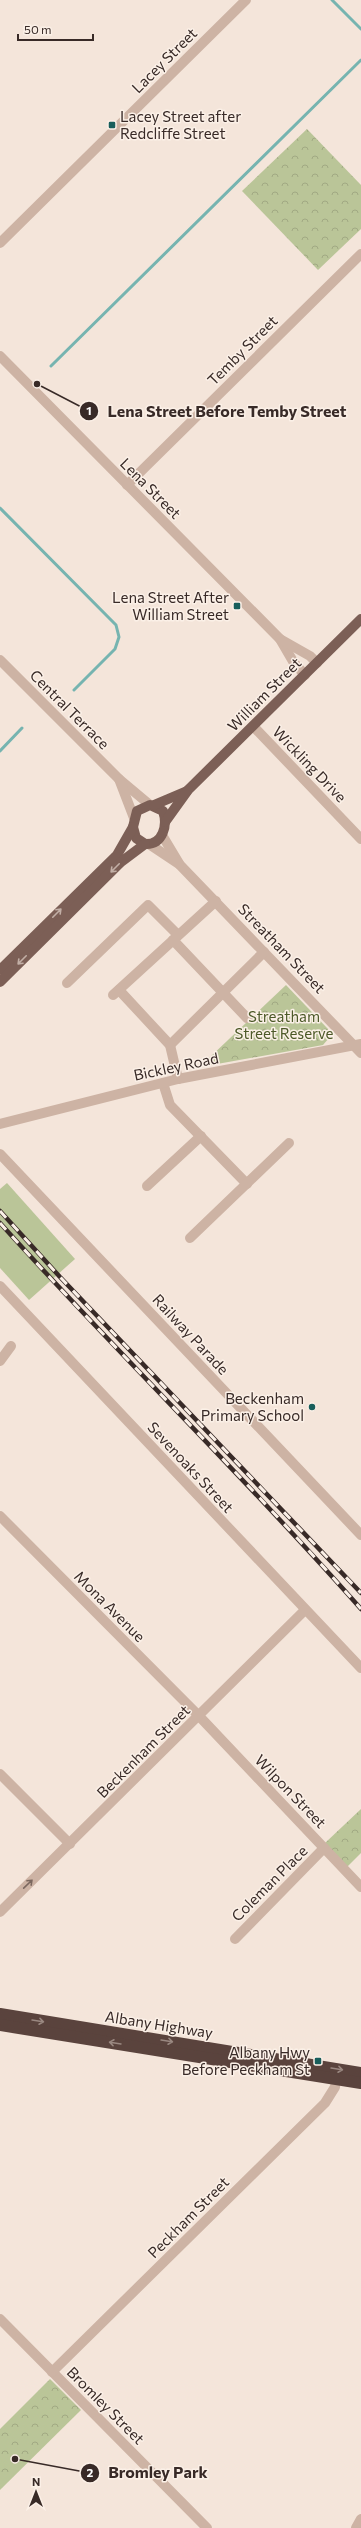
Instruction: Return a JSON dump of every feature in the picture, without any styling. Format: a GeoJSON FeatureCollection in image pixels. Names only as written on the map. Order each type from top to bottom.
{"type":"FeatureCollection","features":[{"type":"Feature","properties":{"kind":"highway","name":"Albany Highway"},"geometry":{"type":"LineString","coordinates":[[0,2014],[361,2073]]}},
{"type":"Feature","properties":{"kind":"highway","name":"Albany Highway"},"geometry":{"type":"LineString","coordinates":[[0,2025],[361,2083]]}},
{"type":"Feature","properties":{"kind":"main road","name":"William Street"},"geometry":{"type":"LineString","coordinates":[[162,835],[165,822],[188,790],[361,619]]}},
{"type":"Feature","properties":{"kind":"main road","name":"William Street"},"geometry":{"type":"LineString","coordinates":[[0,970],[117,855],[138,811],[188,790]]}},
{"type":"Feature","properties":{"kind":"main road"},"geometry":{"type":"LineString","coordinates":[[152,805],[163,811],[165,822]]}},
{"type":"Feature","properties":{"kind":"main road"},"geometry":{"type":"LineString","coordinates":[[134,822],[136,838],[147,844]]}},
{"type":"Feature","properties":{"kind":"main road"},"geometry":{"type":"LineString","coordinates":[[0,982],[121,862],[147,844],[155,842],[162,835]]}},
{"type":"Feature","properties":{"kind":"street","name":"Lacey Street"},"geometry":{"type":"LineString","coordinates":[[1,240],[246,0]]}},
{"type":"Feature","properties":{"kind":"street","name":"Temby Street"},"geometry":{"type":"LineString","coordinates":[[127,485],[361,254]]}},
{"type":"Feature","properties":{"kind":"street","name":"Lena Street"},"geometry":{"type":"LineString","coordinates":[[0,356],[280,639],[294,663],[305,675]]}},
{"type":"Feature","properties":{"kind":"street","name":"Lena Street"},"geometry":{"type":"LineString","coordinates":[[280,639],[310,656],[317,663]]}},
{"type":"Feature","properties":{"kind":"street","name":"Central Terrace"},"geometry":{"type":"LineString","coordinates":[[0,660],[119,779],[152,805]]}},
{"type":"Feature","properties":{"kind":"street","name":"Wickling Drive"},"geometry":{"type":"LineString","coordinates":[[253,726],[361,839]]}},
{"type":"Feature","properties":{"kind":"street","name":"Central Terrace"},"geometry":{"type":"LineString","coordinates":[[119,779],[134,822]]}},
{"type":"Feature","properties":{"kind":"street","name":"Streatham Street"},"geometry":{"type":"LineString","coordinates":[[162,835],[180,865]]}},
{"type":"Feature","properties":{"kind":"street","name":"Streatham Street"},"geometry":{"type":"LineString","coordinates":[[147,844],[180,865],[216,900],[264,952],[359,1048]]}},
{"type":"Feature","properties":{"kind":"street"},"geometry":{"type":"LineString","coordinates":[[178,1079],[170,1045],[116,992],[216,900]]}},
{"type":"Feature","properties":{"kind":"street"},"geometry":{"type":"LineString","coordinates":[[67,983],[148,905],[224,994],[247,1018]]}},
{"type":"Feature","properties":{"kind":"street"},"geometry":{"type":"LineString","coordinates":[[170,1045],[224,994],[264,952]]}},
{"type":"Feature","properties":{"kind":"street","name":"Bickley Road"},"geometry":{"type":"LineString","coordinates":[[0,1124],[178,1079],[359,1048]]}},
{"type":"Feature","properties":{"kind":"street"},"geometry":{"type":"LineString","coordinates":[[163,1083],[170,1105],[247,1184]]}},
{"type":"Feature","properties":{"kind":"street"},"geometry":{"type":"LineString","coordinates":[[147,1186],[201,1136]]}},
{"type":"Feature","properties":{"kind":"street"},"geometry":{"type":"LineString","coordinates":[[190,1238],[289,1142]]}},
{"type":"Feature","properties":{"kind":"street","name":"Railway Parade"},"geometry":{"type":"LineString","coordinates":[[0,1154],[361,1535]]}},
{"type":"Feature","properties":{"kind":"street","name":"Sevenoaks Street"},"geometry":{"type":"LineString","coordinates":[[0,1286],[361,1668]]}},
{"type":"Feature","properties":{"kind":"street"},"geometry":{"type":"LineString","coordinates":[[0,1361],[11,1346]]}},
{"type":"Feature","properties":{"kind":"street","name":"Mona Avenue"},"geometry":{"type":"LineString","coordinates":[[0,1516],[199,1716]]}},
{"type":"Feature","properties":{"kind":"street","name":"Beckenham Street"},"geometry":{"type":"LineString","coordinates":[[0,1912],[306,1610]]}},
{"type":"Feature","properties":{"kind":"street","name":"Wilpon Street"},"geometry":{"type":"LineString","coordinates":[[199,1716],[361,1887]]}},
{"type":"Feature","properties":{"kind":"street"},"geometry":{"type":"LineString","coordinates":[[0,1774],[70,1844]]}},
{"type":"Feature","properties":{"kind":"street","name":"Coleman Place"},"geometry":{"type":"LineString","coordinates":[[235,1939],[324,1848]]}},
{"type":"Feature","properties":{"kind":"street","name":"Peckham Street"},"geometry":{"type":"LineString","coordinates":[[52,2372],[325,2103],[335,2087],[336,2078]]}},
{"type":"Feature","properties":{"kind":"street","name":"Bromley Street"},"geometry":{"type":"LineString","coordinates":[[0,2319],[207,2528]]}},
{"type":"Feature","properties":{"kind":"street"},"geometry":{"type":"LineString","coordinates":[[356,2528],[361,2519]]}},
{"type":"Feature","properties":{"kind":"green space"},"geometry":{"type":"Polygon","coordinates":[[[307,129],[361,185],[361,229],[318,270],[242,191],[307,129]]]}},
{"type":"Feature","properties":{"kind":"green space","name":"Streatham Street Reserve"},"geometry":{"type":"Polygon","coordinates":[[[286,985],[328,1029],[329,1038],[323,1045],[206,1066],[208,1059],[286,985]]]}},
{"type":"Feature","properties":{"kind":"green space"},"geometry":{"type":"Polygon","coordinates":[[[7,1183],[75,1259],[29,1300],[0,1268],[0,1189],[7,1183]]]}},
{"type":"Feature","properties":{"kind":"green space"},"geometry":{"type":"Polygon","coordinates":[[[361,1809],[361,1853],[347,1867],[325,1843],[361,1809]]]}},
{"type":"Feature","properties":{"kind":"green space"},"geometry":{"type":"Polygon","coordinates":[[[50,2379],[81,2410],[0,2490],[0,2429],[50,2379]]]}},
{"type":"Feature","properties":{"kind":"waterway"},"geometry":{"type":"LineString","coordinates":[[332,0],[361,29]]}},
{"type":"Feature","properties":{"kind":"waterway"},"geometry":{"type":"LineString","coordinates":[[51,366],[361,60]]}},
{"type":"Feature","properties":{"kind":"waterway"},"geometry":{"type":"LineString","coordinates":[[0,508],[116,625],[119,637],[115,649],[74,690]]}},
{"type":"Feature","properties":{"kind":"waterway"},"geometry":{"type":"LineString","coordinates":[[0,751],[22,728]]}},
{"type":"Feature","properties":{"kind":"railway"},"geometry":{"type":"LineString","coordinates":[[0,1211],[60,1277],[361,1593]]}},
{"type":"Feature","properties":{"kind":"railway"},"geometry":{"type":"LineString","coordinates":[[0,1223],[272,1511],[361,1609]]}},
{"type":"Feature","properties":{"kind":"place","name":"Lacey Street after Redcliffe Street"},"geometry":{"type":"Point","coordinates":[112,125]}},
{"type":"Feature","properties":{"kind":"place","name":"Lena Street Before Temby Street"},"geometry":{"type":"Point","coordinates":[37,384]}},
{"type":"Feature","properties":{"kind":"place","name":"Lena Street After William Street"},"geometry":{"type":"Point","coordinates":[237,606]}},
{"type":"Feature","properties":{"kind":"place","name":"Beckenham Primary School"},"geometry":{"type":"Point","coordinates":[312,1407]}},
{"type":"Feature","properties":{"kind":"place","name":"Albany Hwy Before Peckham St"},"geometry":{"type":"Point","coordinates":[318,2061]}},
{"type":"Feature","properties":{"kind":"place","name":"Bromley Park"},"geometry":{"type":"Point","coordinates":[15,2459]}}]}
